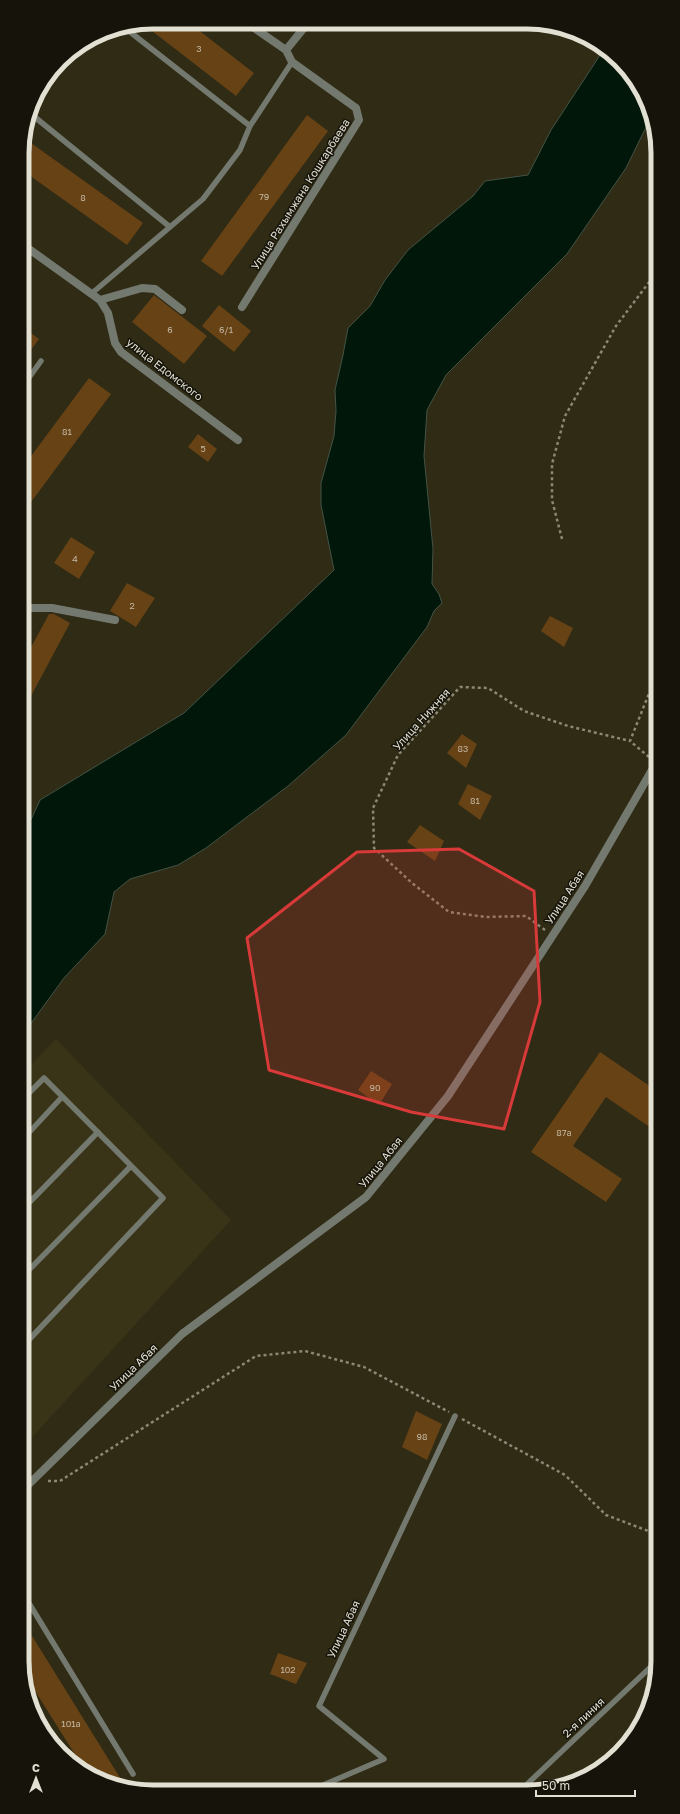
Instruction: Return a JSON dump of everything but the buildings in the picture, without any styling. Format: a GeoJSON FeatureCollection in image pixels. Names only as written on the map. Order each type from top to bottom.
{"type":"FeatureCollection","features":[{"type":"Feature","properties":{"kind":"street","name":"Улица Рахымжана Кошкарбаева"},"geometry":{"type":"LineString","coordinates":[[242,307],[359,120],[359,113],[356,108],[292,62],[286,50],[256,29]]}},
{"type":"Feature","properties":{"kind":"street"},"geometry":{"type":"LineString","coordinates":[[286,50],[303,29]]}},
{"type":"Feature","properties":{"kind":"street","name":"улица Едомского"},"geometry":{"type":"LineString","coordinates":[[29,249],[100,300],[108,314],[115,343],[121,352],[238,440]]}},
{"type":"Feature","properties":{"kind":"street"},"geometry":{"type":"LineString","coordinates":[[100,300],[142,288],[155,289],[182,310]]}},
{"type":"Feature","properties":{"kind":"street"},"geometry":{"type":"LineString","coordinates":[[29,608],[52,608],[115,620]]}},
{"type":"Feature","properties":{"kind":"street","name":"Улица Абая"},"geometry":{"type":"LineString","coordinates":[[29,1484],[182,1334],[366,1197],[448,1096],[585,886],[651,765]]}},
{"type":"Feature","properties":{"kind":"lane"},"geometry":{"type":"LineString","coordinates":[[129,31],[250,126]]}},
{"type":"Feature","properties":{"kind":"lane"},"geometry":{"type":"LineString","coordinates":[[91,294],[203,199],[240,150],[250,126],[292,62]]}},
{"type":"Feature","properties":{"kind":"lane"},"geometry":{"type":"LineString","coordinates":[[34,117],[170,227]]}},
{"type":"Feature","properties":{"kind":"lane"},"geometry":{"type":"LineString","coordinates":[[29,377],[41,360]]}},
{"type":"Feature","properties":{"kind":"lane"},"geometry":{"type":"LineString","coordinates":[[29,1093],[44,1078],[163,1198],[29,1340]]}},
{"type":"Feature","properties":{"kind":"lane"},"geometry":{"type":"LineString","coordinates":[[29,1133],[62,1097]]}},
{"type":"Feature","properties":{"kind":"lane"},"geometry":{"type":"LineString","coordinates":[[29,1203],[98,1132]]}},
{"type":"Feature","properties":{"kind":"lane"},"geometry":{"type":"LineString","coordinates":[[29,1270],[131,1166]]}},
{"type":"Feature","properties":{"kind":"lane","name":"Улица Абая"},"geometry":{"type":"LineString","coordinates":[[325,1785],[384,1759],[319,1706],[455,1416]]}},
{"type":"Feature","properties":{"kind":"lane"},"geometry":{"type":"LineString","coordinates":[[29,1603],[133,1774]]}},
{"type":"Feature","properties":{"kind":"lane","name":"2-я линия"},"geometry":{"type":"LineString","coordinates":[[526,1785],[651,1667]]}},
{"type":"Feature","properties":{"kind":"path"},"geometry":{"type":"LineString","coordinates":[[562,539],[552,500],[552,464],[565,416],[616,326],[651,279]]}},
{"type":"Feature","properties":{"kind":"path","name":"Улица Нижняя"},"geometry":{"type":"LineString","coordinates":[[553,936],[526,916],[486,917],[449,912],[412,883],[374,848],[373,808],[398,755],[460,687],[488,688],[524,711],[568,726],[630,741]]}},
{"type":"Feature","properties":{"kind":"path"},"geometry":{"type":"LineString","coordinates":[[651,688],[630,741],[651,758]]}},
{"type":"Feature","properties":{"kind":"path"},"geometry":{"type":"LineString","coordinates":[[33,1480],[60,1481],[256,1356],[305,1351],[364,1367],[565,1475],[606,1516],[651,1532]]}},
{"type":"Feature","properties":{"kind":"highlighted area"},"geometry":{"type":"Polygon","coordinates":[[[459,849],[534,891],[540,1002],[504,1129],[411,1112],[269,1070],[247,938],[357,852],[459,849]]]}},
{"type":"Feature","properties":{"kind":"shaded area"},"geometry":{"type":"Polygon","coordinates":[[[601,54],[615,65],[634,91],[642,106],[647,124],[626,168],[567,254],[446,375],[427,410],[424,456],[433,549],[432,584],[439,594],[442,603],[434,611],[427,627],[346,735],[288,786],[206,848],[178,865],[130,879],[114,892],[105,934],[64,978],[29,1026],[29,824],[40,800],[184,713],[334,570],[321,505],[321,483],[334,436],[336,411],[335,390],[348,328],[370,306],[385,280],[408,250],[473,196],[485,181],[528,175],[551,130],[601,54]]]}},
{"type":"Feature","properties":{"kind":"shaded area"},"geometry":{"type":"Polygon","coordinates":[[[56,1039],[231,1220],[29,1441],[29,1067],[56,1039]]]}}]}
